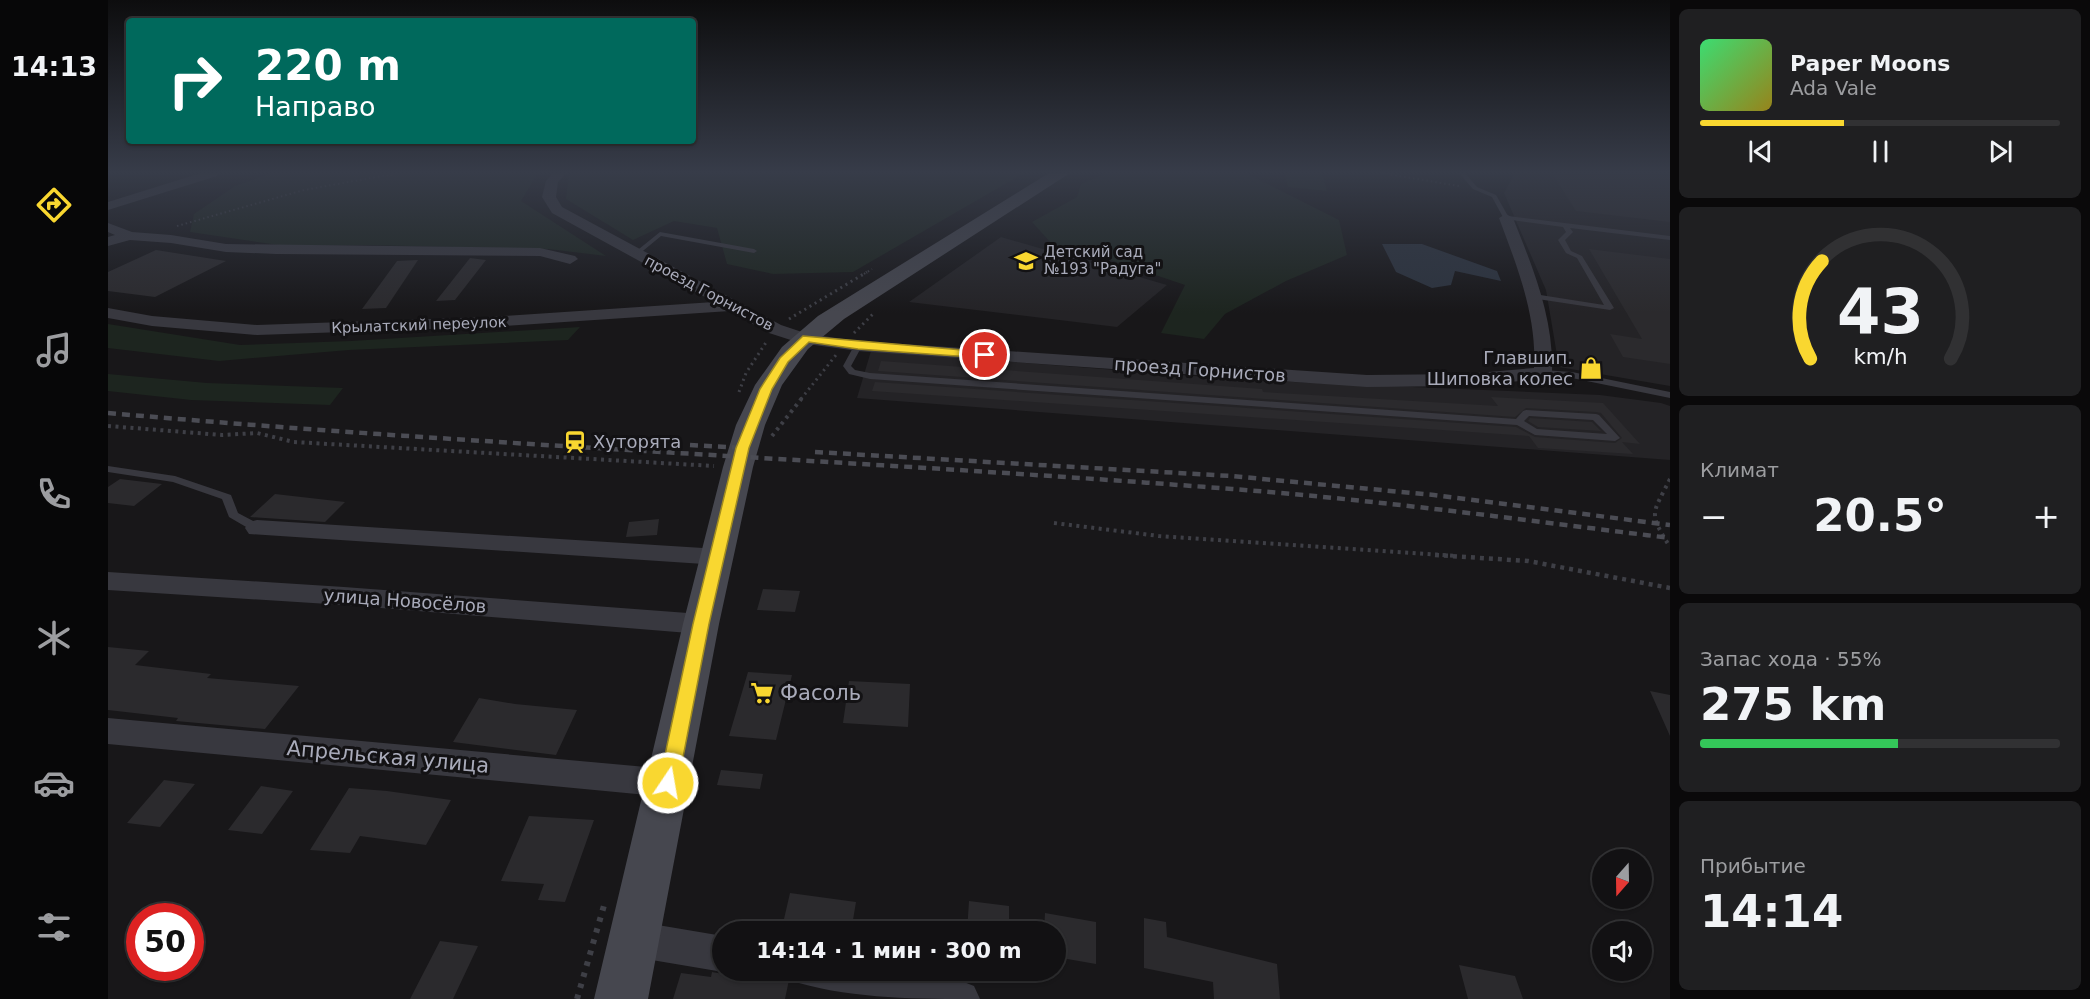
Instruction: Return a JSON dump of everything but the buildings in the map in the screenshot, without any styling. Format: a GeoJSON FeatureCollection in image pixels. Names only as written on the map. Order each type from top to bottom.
{"type":"FeatureCollection","features":[{"type":"Feature","properties":{"kind":"main road"},"geometry":{"type":"LineString","coordinates":[[621,999],[701,624],[719,557],[743,448],[766,389],[784,360],[806,339],[855,301],[986,220]]}},
{"type":"Feature","properties":{"kind":"street","name":"проезд Горнистов"},"geometry":{"type":"LineString","coordinates":[[574,220],[730,306],[776,329],[806,339],[851,345],[1160,369],[1367,381],[1465,380],[1543,374]]}},
{"type":"Feature","properties":{"kind":"street"},"geometry":{"type":"LineString","coordinates":[[1507,220],[1532,286],[1546,351],[1543,374]]}},
{"type":"Feature","properties":{"kind":"street"},"geometry":{"type":"LineString","coordinates":[[108,227],[129,236],[171,239],[226,248],[540,252],[570,259]]}},
{"type":"Feature","properties":{"kind":"street"},"geometry":{"type":"LineString","coordinates":[[108,242],[129,236]]}},
{"type":"Feature","properties":{"kind":"street","name":"Крылатский переулок"},"geometry":{"type":"LineString","coordinates":[[108,314],[163,322],[257,330],[488,322],[730,306]]}},
{"type":"Feature","properties":{"kind":"street"},"geometry":{"type":"LineString","coordinates":[[257,528],[719,557]]}},
{"type":"Feature","properties":{"kind":"street","name":"улица Новосёлов"},"geometry":{"type":"LineString","coordinates":[[108,581],[344,596],[701,624]]}},
{"type":"Feature","properties":{"kind":"street","name":"Апрельская улица"},"geometry":{"type":"LineString","coordinates":[[108,731],[668,783]]}},
{"type":"Feature","properties":{"kind":"street"},"geometry":{"type":"LineString","coordinates":[[634,939],[712,952]]}},
{"type":"Feature","properties":{"kind":"street"},"geometry":{"type":"LineString","coordinates":[[869,981],[961,999]]}},
{"type":"Feature","properties":{"kind":"lane"},"geometry":{"type":"LineString","coordinates":[[1518,220],[1670,238]]}},
{"type":"Feature","properties":{"kind":"lane"},"geometry":{"type":"LineString","coordinates":[[1534,296],[1610,308],[1580,257],[1568,252],[1561,240],[1570,232],[1566,226]]}},
{"type":"Feature","properties":{"kind":"lane"},"geometry":{"type":"LineString","coordinates":[[636,254],[660,234],[754,251]]}},
{"type":"Feature","properties":{"kind":"lane"},"geometry":{"type":"LineString","coordinates":[[851,345],[847,366],[852,372],[870,376],[1519,422],[1535,432],[1615,438],[1596,417],[1526,413],[1519,422]]}},
{"type":"Feature","properties":{"kind":"lane"},"geometry":{"type":"LineString","coordinates":[[1543,374],[1572,375],[1670,395]]}},
{"type":"Feature","properties":{"kind":"lane"},"geometry":{"type":"LineString","coordinates":[[108,469],[175,479],[227,497],[233,515],[257,528]]}},
{"type":"Feature","properties":{"kind":"path"},"geometry":{"type":"LineString","coordinates":[[171,228],[200,220]]}},
{"type":"Feature","properties":{"kind":"path"},"geometry":{"type":"LineString","coordinates":[[770,443],[772,436],[851,345],[877,310]]}},
{"type":"Feature","properties":{"kind":"path"},"geometry":{"type":"LineString","coordinates":[[108,426],[222,435],[257,433],[294,442],[720,466]]}},
{"type":"Feature","properties":{"kind":"path"},"geometry":{"type":"LineString","coordinates":[[1670,479],[1655,508],[1654,522],[1670,547]]}},
{"type":"Feature","properties":{"kind":"path"},"geometry":{"type":"LineString","coordinates":[[1054,523],[1160,536],[1528,561],[1670,588]]}},
{"type":"Feature","properties":{"kind":"shaded area"},"geometry":{"type":"Polygon","coordinates":[[[193,220],[550,220],[606,256],[548,249],[365,245],[285,246],[190,232],[193,220]]]}},
{"type":"Feature","properties":{"kind":"shaded area"},"geometry":{"type":"Polygon","coordinates":[[[600,220],[943,220],[853,272],[773,274],[727,264],[717,228],[674,221],[633,240],[600,220]]]}},
{"type":"Feature","properties":{"kind":"shaded area"},"geometry":{"type":"Polygon","coordinates":[[[1036,220],[1338,220],[1347,255],[1286,281],[1225,314],[1204,339],[1161,333],[1185,285],[1099,256],[1052,244],[1032,222],[1036,220]]]}},
{"type":"Feature","properties":{"kind":"shaded area"},"geometry":{"type":"Polygon","coordinates":[[[1516,220],[1670,220],[1670,386],[1559,367],[1546,290],[1516,220]]]}},
{"type":"Feature","properties":{"kind":"shaded area","name":"Детский сад №193 \"Радуга\""},"geometry":{"type":"Polygon","coordinates":[[[1001,237],[1167,285],[1117,327],[909,302],[1001,237]]]}},
{"type":"Feature","properties":{"kind":"shaded area"},"geometry":{"type":"Polygon","coordinates":[[[1382,244],[1422,244],[1497,271],[1501,281],[1455,271],[1451,285],[1432,288],[1396,272],[1382,244]]]}},
{"type":"Feature","properties":{"kind":"shaded area"},"geometry":{"type":"Polygon","coordinates":[[[108,324],[240,345],[351,341],[580,327],[568,340],[349,350],[219,361],[108,348],[108,324]]]}},
{"type":"Feature","properties":{"kind":"shaded area"},"geometry":{"type":"Polygon","coordinates":[[[871,351],[1246,380],[1600,395],[1661,403],[1670,406],[1670,460],[857,398],[871,351]]]}},
{"type":"Feature","properties":{"kind":"shaded area"},"geometry":{"type":"Polygon","coordinates":[[[108,374],[207,383],[343,388],[330,405],[191,400],[108,391],[108,374]]]}},
{"type":"Feature","properties":{"kind":"railway"},"geometry":{"type":"LineString","coordinates":[[108,413],[389,435],[1232,489],[1506,517],[1670,538]]}},
{"type":"Feature","properties":{"kind":"railway"},"geometry":{"type":"LineString","coordinates":[[690,445],[747,448]]}},
{"type":"Feature","properties":{"kind":"railway"},"geometry":{"type":"LineString","coordinates":[[815,452],[1231,476],[1434,495],[1670,525]]}},
{"type":"Feature","properties":{"kind":"place","name":"Детский сад №193 \"Радуга\""},"geometry":{"type":"Point","coordinates":[1026,261]}},
{"type":"Feature","properties":{"kind":"place","name":"Главшип. Шиповка колес"},"geometry":{"type":"Point","coordinates":[1591,368]}},
{"type":"Feature","properties":{"kind":"place","name":"Хуторята"},"geometry":{"type":"Point","coordinates":[575,442]}},
{"type":"Feature","properties":{"kind":"place","name":"Фасоль"},"geometry":{"type":"Point","coordinates":[762,693]}},
{"type":"Feature","properties":{"kind":"route"},"geometry":{"type":"LineString","coordinates":[[668,783],[701,624],[719,557],[743,448],[766,389],[784,360],[806,339],[858,346],[985,355]]}}]}
